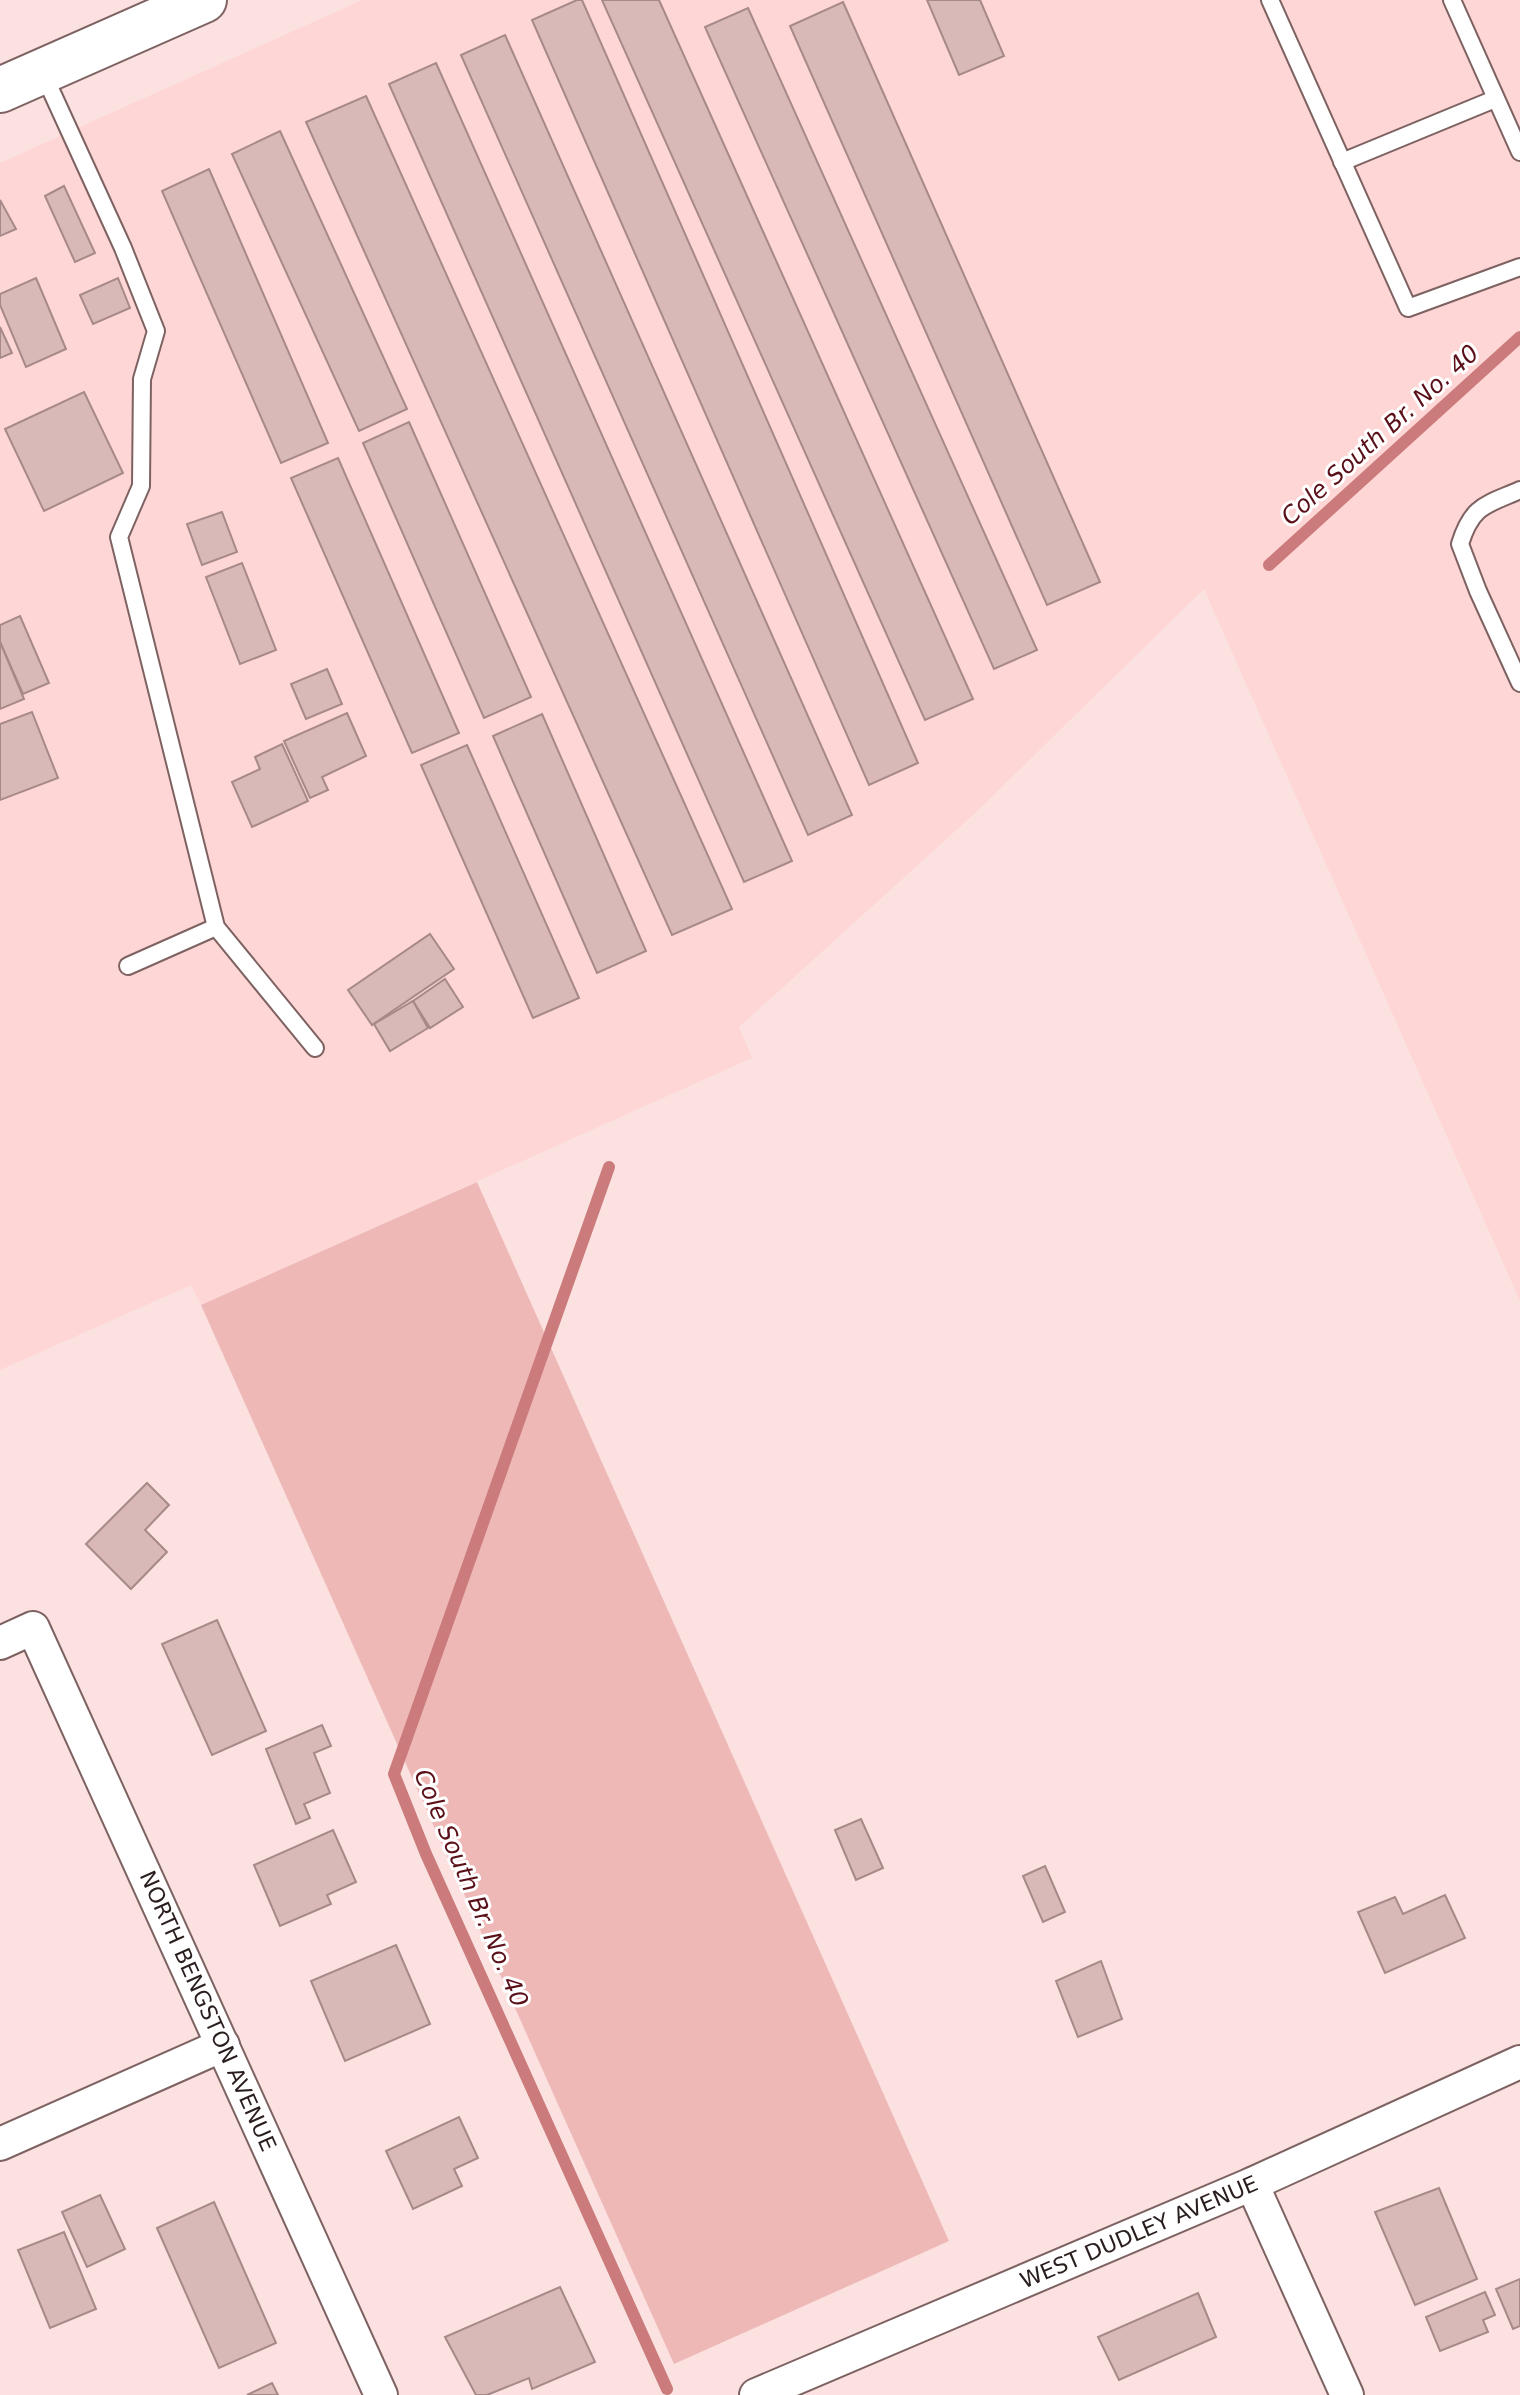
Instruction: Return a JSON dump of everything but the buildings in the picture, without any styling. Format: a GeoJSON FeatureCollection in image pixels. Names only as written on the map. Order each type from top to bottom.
{"type":"FeatureCollection","features":[{"type":"Feature","properties":{"kind":"main road"},"geometry":{"type":"LineString","coordinates":[[0,90],[204,0]]}},
{"type":"Feature","properties":{"kind":"street","name":"NORTH BENGSTON AVENUE"},"geometry":{"type":"LineString","coordinates":[[0,1643],[33,1628],[381,2395]]}},
{"type":"Feature","properties":{"kind":"street"},"geometry":{"type":"LineString","coordinates":[[0,2144],[223,2045]]}},
{"type":"Feature","properties":{"kind":"street","name":"WEST DUDLEY AVENUE"},"geometry":{"type":"LineString","coordinates":[[756,2395],[1252,2184],[1520,2062]]}},
{"type":"Feature","properties":{"kind":"street"},"geometry":{"type":"LineString","coordinates":[[1252,2184],[1347,2395]]}},
{"type":"Feature","properties":{"kind":"lane"},"geometry":{"type":"LineString","coordinates":[[1270,0],[1408,308],[1520,267]]}},
{"type":"Feature","properties":{"kind":"lane"},"geometry":{"type":"LineString","coordinates":[[1452,0],[1520,152]]}},
{"type":"Feature","properties":{"kind":"lane"},"geometry":{"type":"LineString","coordinates":[[42,71],[123,248],[156,331],[142,379],[141,486],[119,537],[216,927],[315,1048]]}},
{"type":"Feature","properties":{"kind":"lane"},"geometry":{"type":"LineString","coordinates":[[1342,162],[1495,99]]}},
{"type":"Feature","properties":{"kind":"lane"},"geometry":{"type":"LineString","coordinates":[[1520,490],[1484,506],[1472,515],[1460,544],[1520,683]]}},
{"type":"Feature","properties":{"kind":"lane"},"geometry":{"type":"LineString","coordinates":[[128,966],[216,927]]}},
{"type":"Feature","properties":{"kind":"shaded area"},"geometry":{"type":"Polygon","coordinates":[[[362,0],[1520,0],[1520,1301],[1204,589],[973,815],[739,1027],[752,1058],[201,1305],[191,1285],[0,1370],[0,163],[362,0]]]}},
{"type":"Feature","properties":{"kind":"shaded area"},"geometry":{"type":"Polygon","coordinates":[[[477,1182],[949,2241],[674,2364],[201,1305],[477,1182]]]}},
{"type":"Feature","properties":{"kind":"waterway","name":"Cole South Br. No. 40"},"geometry":{"type":"LineString","coordinates":[[1269,565],[1520,337]]}},
{"type":"Feature","properties":{"kind":"waterway","name":"Cole South Br. No. 40"},"geometry":{"type":"LineString","coordinates":[[609,1167],[394,1774],[426,1854],[667,2389]]}}]}
